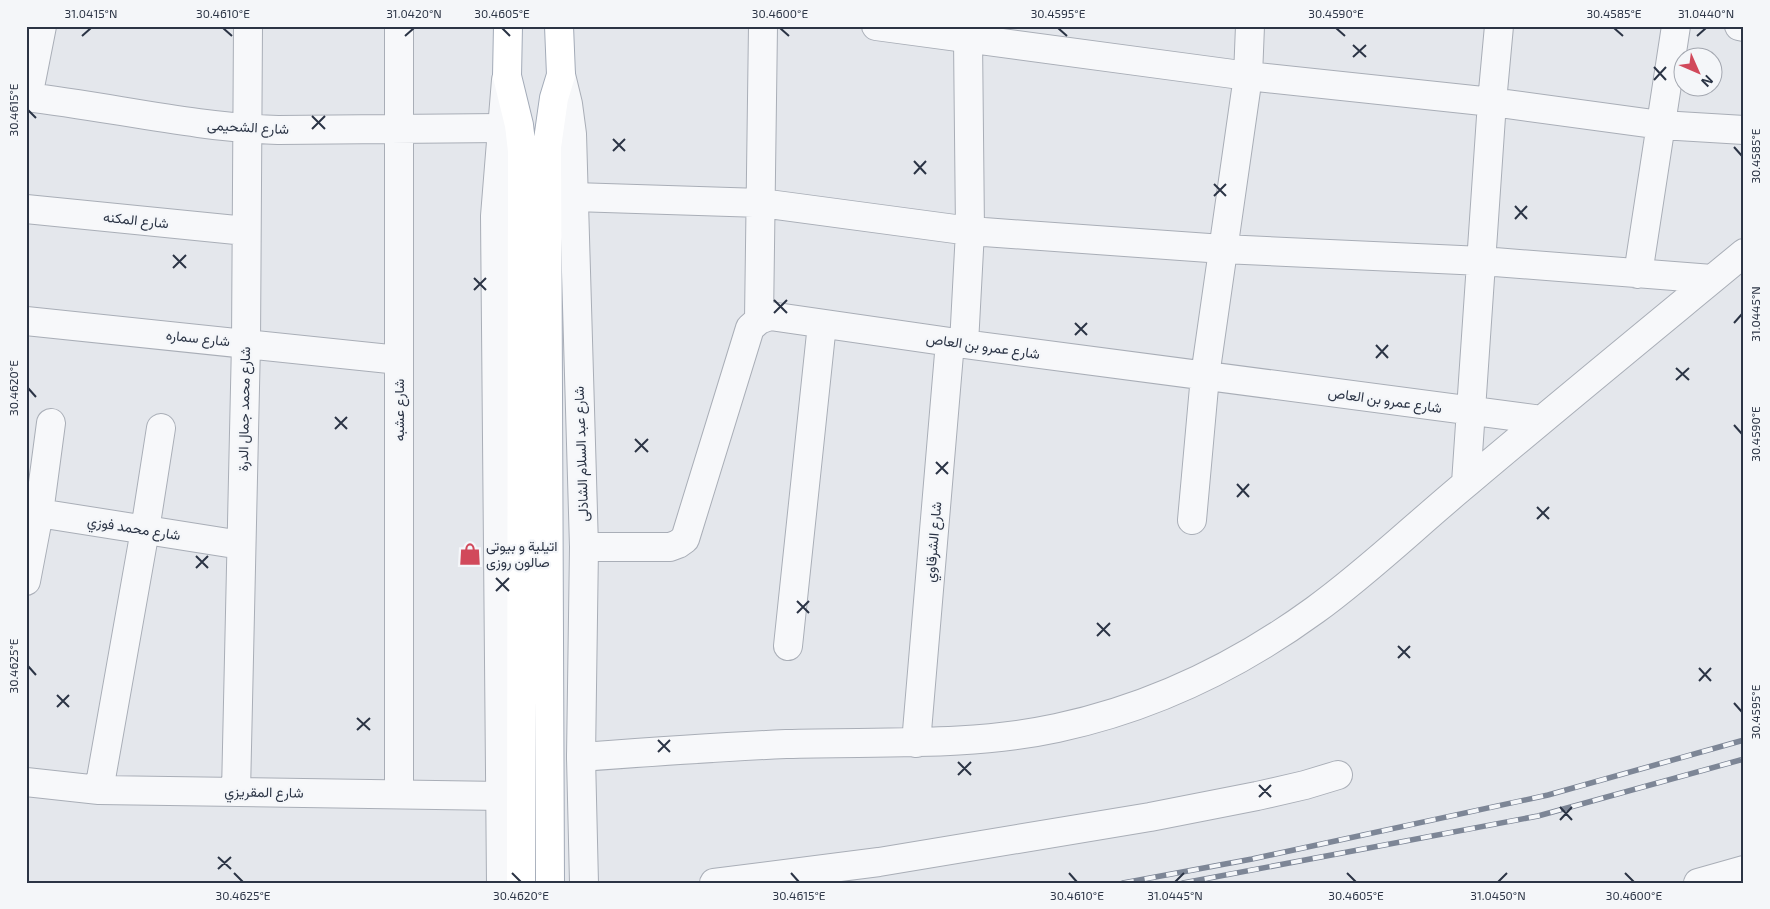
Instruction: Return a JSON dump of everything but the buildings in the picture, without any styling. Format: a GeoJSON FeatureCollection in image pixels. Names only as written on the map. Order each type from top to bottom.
{"type":"FeatureCollection","features":[{"type":"Feature","properties":{"kind":"main road"},"geometry":{"type":"LineString","coordinates":[[508,26],[507,76],[519,125],[535,174],[550,883]]}},
{"type":"Feature","properties":{"kind":"main road","name":"شارع عبد السلام الشاذلى"},"geometry":{"type":"LineString","coordinates":[[559,26],[561,75]]}},
{"type":"Feature","properties":{"kind":"main road"},"geometry":{"type":"LineString","coordinates":[[521,883],[535,174],[547,146],[550,122],[561,75]]}},
{"type":"Feature","properties":{"kind":"street"},"geometry":{"type":"LineString","coordinates":[[27,97],[42,26]]}},
{"type":"Feature","properties":{"kind":"street","name":"شارع محمد جمال الدرة"},"geometry":{"type":"LineString","coordinates":[[236,792],[246,343],[248,26]]}},
{"type":"Feature","properties":{"kind":"street","name":"شارع عشبه"},"geometry":{"type":"LineString","coordinates":[[399,26],[399,794]]}},
{"type":"Feature","properties":{"kind":"street"},"geometry":{"type":"LineString","coordinates":[[584,547],[670,547],[685,539],[750,328],[759,320],[763,26]]}},
{"type":"Feature","properties":{"kind":"street"},"geometry":{"type":"LineString","coordinates":[[876,26],[968,32],[1248,76],[1492,102],[1661,125],[1744,130]]}},
{"type":"Feature","properties":{"kind":"street"},"geometry":{"type":"LineString","coordinates":[[1192,520],[1205,376],[1248,76],[1250,26]]}},
{"type":"Feature","properties":{"kind":"street"},"geometry":{"type":"LineString","coordinates":[[1466,483],[1492,102],[1499,26]]}},
{"type":"Feature","properties":{"kind":"street"},"geometry":{"type":"LineString","coordinates":[[1638,274],[1676,26]]}},
{"type":"Feature","properties":{"kind":"street"},"geometry":{"type":"LineString","coordinates":[[1739,26],[1744,27]]}},
{"type":"Feature","properties":{"kind":"street","name":"شارع الشرقاوي"},"geometry":{"type":"LineString","coordinates":[[916,743],[970,231],[968,32]]}},
{"type":"Feature","properties":{"kind":"street","name":"شارع عبد السلام الشاذلى"},"geometry":{"type":"LineString","coordinates":[[561,75],[568,104],[572,134],[584,547],[580,757],[584,883]]}},
{"type":"Feature","properties":{"kind":"street"},"geometry":{"type":"LineString","coordinates":[[501,883],[502,796],[495,216],[507,76]]}},
{"type":"Feature","properties":{"kind":"street","name":"شارع الشحيمى"},"geometry":{"type":"LineString","coordinates":[[27,97],[197,124],[247,129],[502,128]]}},
{"type":"Feature","properties":{"kind":"street"},"geometry":{"type":"LineString","coordinates":[[574,197],[761,203],[970,231],[1223,249],[1482,262],[1712,279]]}},
{"type":"Feature","properties":{"kind":"street","name":"شارع المكنه"},"geometry":{"type":"LineString","coordinates":[[26,209],[246,231]]}},
{"type":"Feature","properties":{"kind":"street"},"geometry":{"type":"LineString","coordinates":[[580,757],[786,744],[916,743],[999,736],[1055,728],[1119,712],[1164,696],[1208,676],[1314,611],[1744,253]]}},
{"type":"Feature","properties":{"kind":"street","name":"شارع عمرو بن العاص"},"geometry":{"type":"LineString","coordinates":[[759,320],[770,316],[957,343],[1542,420]]}},
{"type":"Feature","properties":{"kind":"street","name":"شارع سماره"},"geometry":{"type":"LineString","coordinates":[[26,320],[399,360]]}},
{"type":"Feature","properties":{"kind":"street"},"geometry":{"type":"LineString","coordinates":[[788,646],[822,324]]}},
{"type":"Feature","properties":{"kind":"street"},"geometry":{"type":"LineString","coordinates":[[26,581],[33,512],[51,423]]}},
{"type":"Feature","properties":{"kind":"street"},"geometry":{"type":"LineString","coordinates":[[98,790],[145,530],[161,428]]}},
{"type":"Feature","properties":{"kind":"street","name":"شارع محمد فوزي"},"geometry":{"type":"LineString","coordinates":[[33,512],[241,545]]}},
{"type":"Feature","properties":{"kind":"street"},"geometry":{"type":"LineString","coordinates":[[714,883],[879,862],[1150,817],[1258,796],[1338,775]]}},
{"type":"Feature","properties":{"kind":"street","name":"شارع المقريزي"},"geometry":{"type":"LineString","coordinates":[[26,782],[98,790],[502,796]]}},
{"type":"Feature","properties":{"kind":"street"},"geometry":{"type":"LineString","coordinates":[[1698,883],[1744,870]]}},
{"type":"Feature","properties":{"kind":"railway"},"geometry":{"type":"LineString","coordinates":[[1123,883],[1252,859],[1548,795],[1744,740]]}},
{"type":"Feature","properties":{"kind":"railway"},"geometry":{"type":"LineString","coordinates":[[1183,883],[1538,816],[1744,759]]}},
{"type":"Feature","properties":{"kind":"place","name":"اتيلية و بيوتى صالون روزى"},"geometry":{"type":"Point","coordinates":[470,554]}}]}
